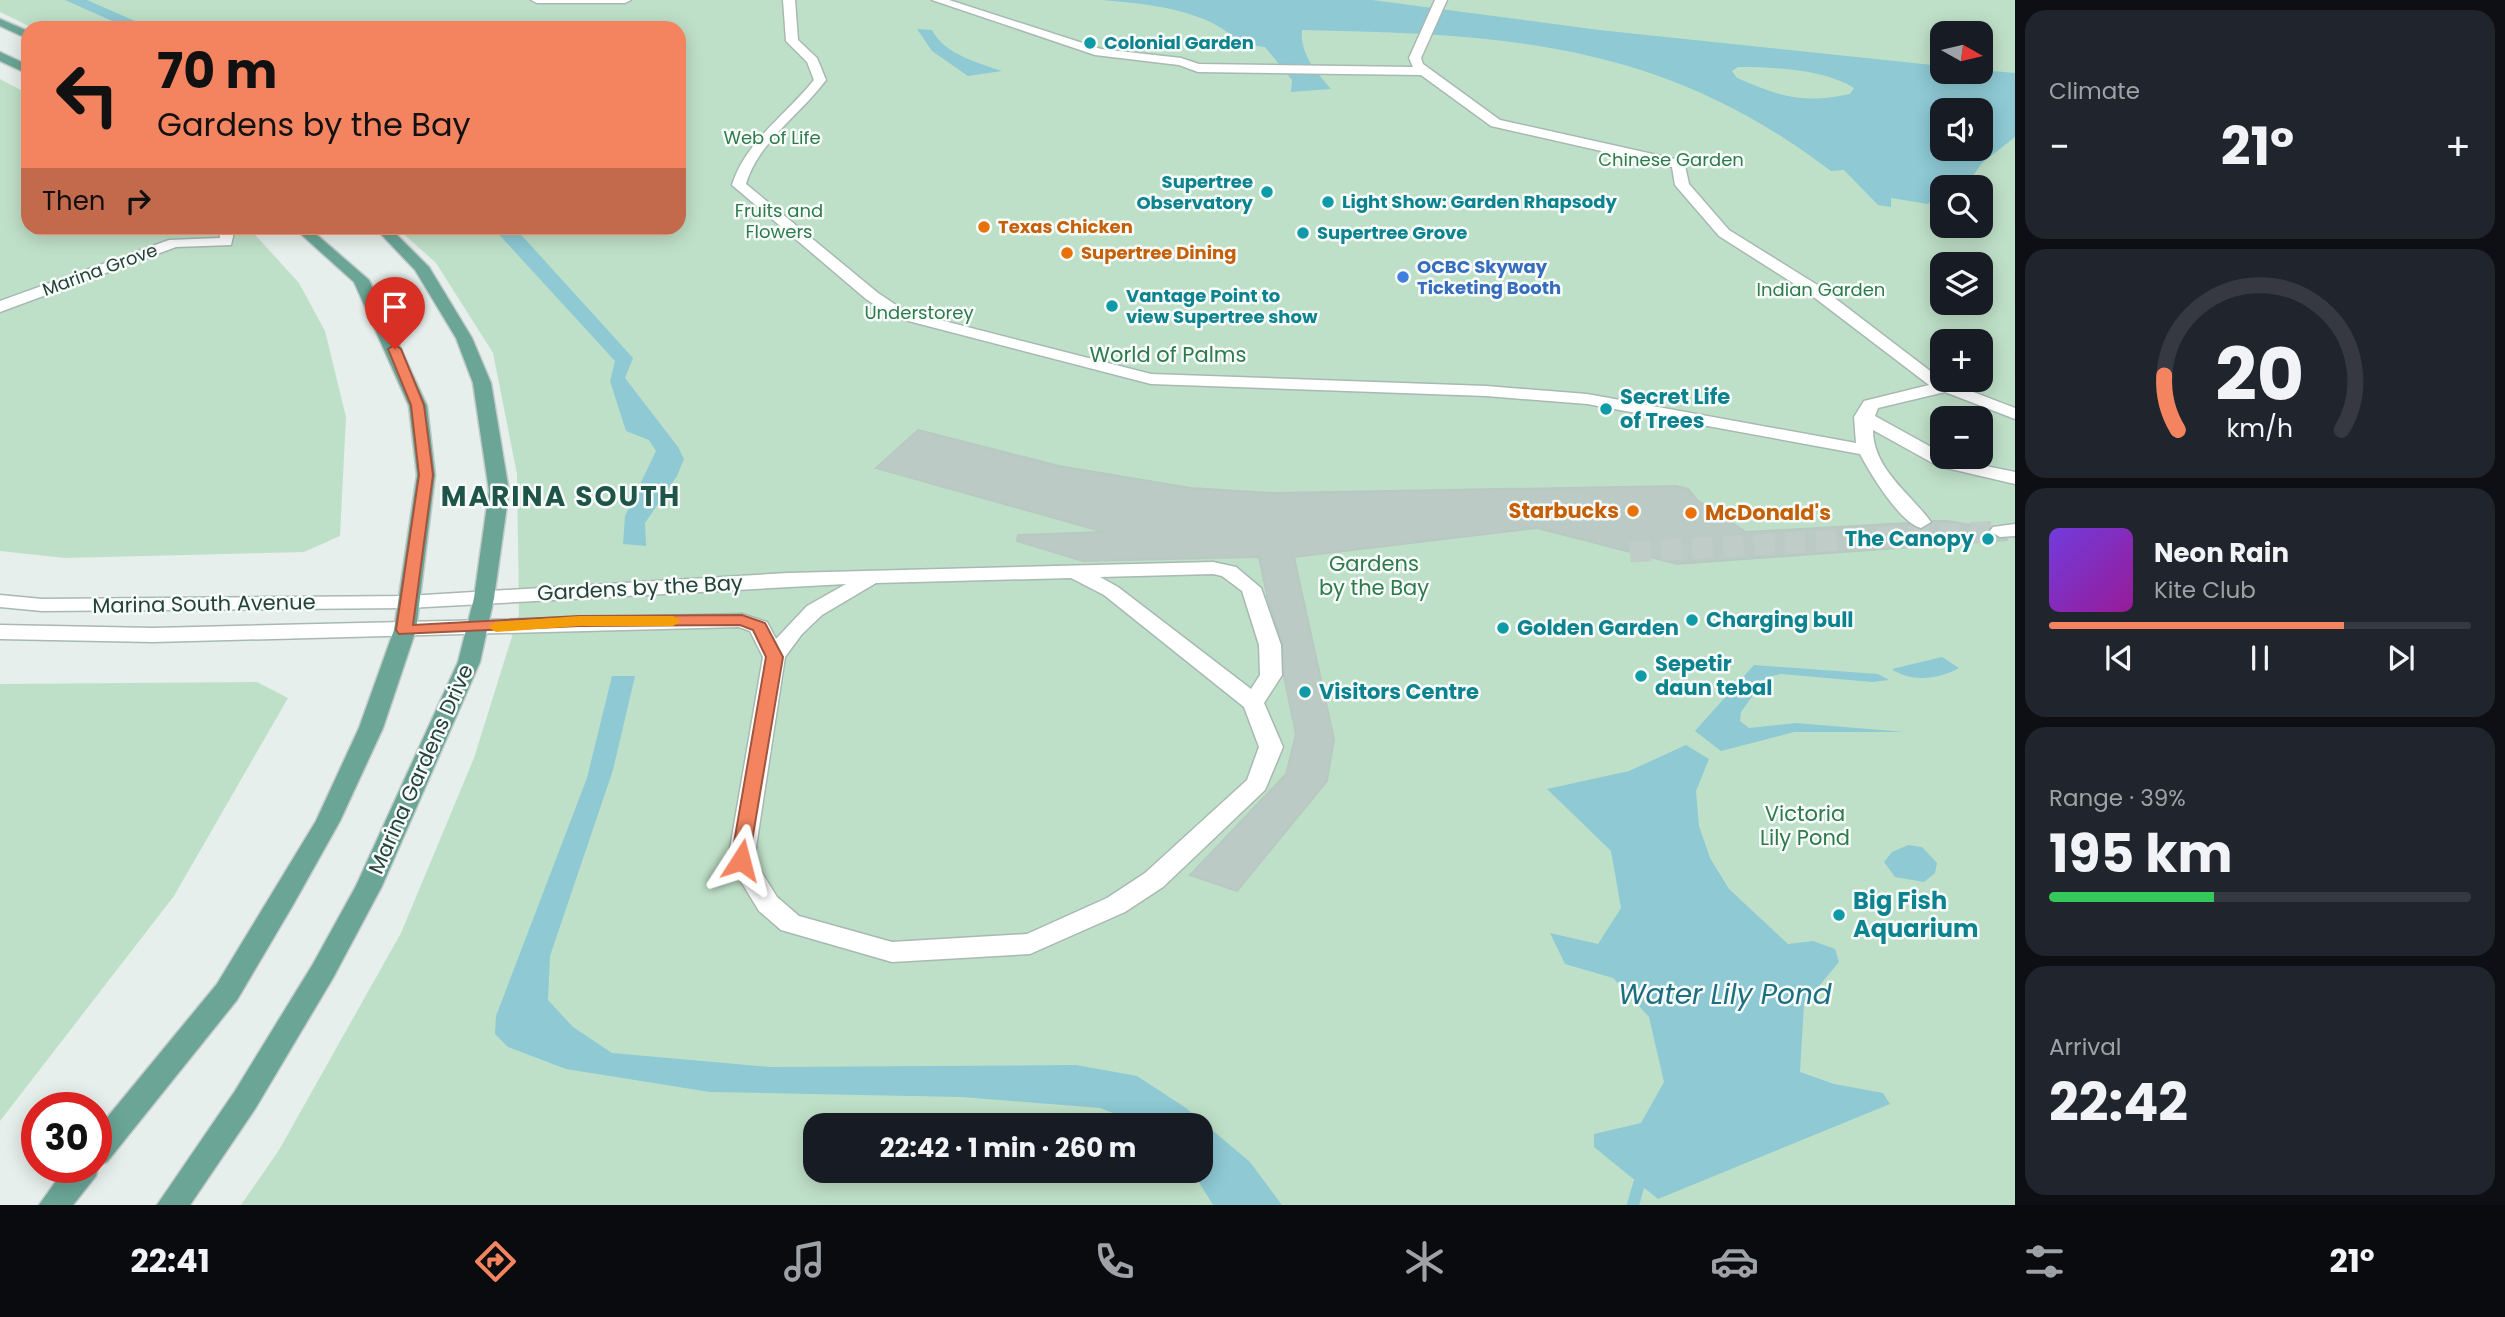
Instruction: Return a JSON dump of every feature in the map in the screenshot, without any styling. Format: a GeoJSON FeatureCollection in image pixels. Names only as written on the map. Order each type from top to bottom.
{"type":"FeatureCollection","features":[{"type":"Feature","properties":{"kind":"main road"},"geometry":{"type":"LineString","coordinates":[[0,22],[21,32]]}},
{"type":"Feature","properties":{"kind":"main road"},"geometry":{"type":"LineString","coordinates":[[0,56],[21,66]]}},
{"type":"Feature","properties":{"kind":"main road"},"geometry":{"type":"LineString","coordinates":[[112,1133],[228,992],[284,898],[328,821],[366,739],[405,630],[426,475],[418,405],[361,281],[309,235]]}},
{"type":"Feature","properties":{"kind":"main road","name":"Marina Gardens Drive"},"geometry":{"type":"LineString","coordinates":[[172,1205],[245,1100],[323,971],[369,886],[469,662],[484,598],[499,491],[482,383],[464,338],[421,267],[389,235]]}},
{"type":"Feature","properties":{"kind":"main road"},"geometry":{"type":"LineString","coordinates":[[54,1205],[72,1183]]}},
{"type":"Feature","properties":{"kind":"street"},"geometry":{"type":"LineString","coordinates":[[537,0],[625,0]]}},
{"type":"Feature","properties":{"kind":"street"},"geometry":{"type":"LineString","coordinates":[[789,0],[792,41],[813,61],[820,80],[753,157],[740,177],[740,186],[872,296],[899,314],[1151,379],[1486,391],[1587,399],[1867,450]]}},
{"type":"Feature","properties":{"kind":"street"},"geometry":{"type":"LineString","coordinates":[[939,0],[1099,52],[1181,62],[1199,68],[1357,68],[1419,64],[1496,123],[1679,164],[1682,185],[1724,233],[1813,289],[1897,356],[1930,378]]}},
{"type":"Feature","properties":{"kind":"street"},"geometry":{"type":"LineString","coordinates":[[1419,64],[1441,0]]}},
{"type":"Feature","properties":{"kind":"street","name":"Marina Grove"},"geometry":{"type":"LineString","coordinates":[[0,301],[186,235]]}},
{"type":"Feature","properties":{"kind":"street","name":"Marina Grove"},"geometry":{"type":"LineString","coordinates":[[0,307],[174,243],[226,242],[228,235]]}},
{"type":"Feature","properties":{"kind":"street"},"geometry":{"type":"LineString","coordinates":[[1920,522],[1888,485],[1867,450],[1862,431],[1863,417],[1870,405],[1930,390]]}},
{"type":"Feature","properties":{"kind":"street"},"geometry":{"type":"LineString","coordinates":[[1957,392],[2015,414]]}},
{"type":"Feature","properties":{"kind":"street"},"geometry":{"type":"LineString","coordinates":[[1863,417],[1945,462],[2015,478]]}},
{"type":"Feature","properties":{"kind":"street"},"geometry":{"type":"LineString","coordinates":[[1073,571],[1213,568],[1238,576],[1251,589],[1270,645],[1270,675],[1253,703]]}},
{"type":"Feature","properties":{"kind":"street","name":"Gardens by the Bay"},"geometry":{"type":"LineString","coordinates":[[408,602],[873,577],[1073,571],[1111,590],[1253,703],[1267,730],[1271,747],[1257,784],[1154,880],[1116,905],[1030,944],[892,952],[790,923],[768,904],[741,860],[774,657],[792,629],[813,610],[873,577]]}},
{"type":"Feature","properties":{"kind":"street","name":"Marina South Avenue"},"geometry":{"type":"LineString","coordinates":[[0,601],[93,605],[408,602]]}},
{"type":"Feature","properties":{"kind":"street","name":"Gardens by the Bay"},"geometry":{"type":"LineString","coordinates":[[405,630],[579,621],[742,620],[760,627],[774,657]]}},
{"type":"Feature","properties":{"kind":"street","name":"Marina South Avenue"},"geometry":{"type":"LineString","coordinates":[[0,632],[120,635],[405,630]]}},
{"type":"Feature","properties":{"kind":"green space","name":"Gardens by the Bay"},"geometry":{"type":"Polygon","coordinates":[[[0,0],[2015,0],[2015,1205],[241,1205],[279,1150],[401,933],[474,758],[519,614],[517,474],[493,353],[436,263],[405,235],[686,235],[686,21],[21,21],[0,12],[0,0]]]}},
{"type":"Feature","properties":{"kind":"green space"},"geometry":{"type":"Polygon","coordinates":[[[0,79],[21,90],[21,235],[255,235],[299,283],[325,331],[346,417],[340,536],[304,552],[65,558],[0,551],[0,79]]]}},
{"type":"Feature","properties":{"kind":"green space"},"geometry":{"type":"Polygon","coordinates":[[[257,682],[288,698],[174,896],[0,1121],[0,684],[257,682]]]}},
{"type":"Feature","properties":{"kind":"water"},"geometry":{"type":"Polygon","coordinates":[[[65,0],[87,0],[135,21],[112,21],[65,0]]]}},
{"type":"Feature","properties":{"kind":"water"},"geometry":{"type":"Polygon","coordinates":[[[1103,0],[1372,0],[1599,30],[1930,65],[1930,84],[1993,84],[1993,71],[2015,73],[2015,137],[1993,154],[1993,98],[1930,98],[1930,161],[1985,161],[1974,175],[1930,175],[1928,204],[1891,198],[1891,207],[1878,205],[1844,170],[1831,171],[1768,128],[1706,95],[1643,71],[1580,54],[1514,42],[1447,36],[1302,30],[1306,55],[1331,89],[1291,92],[1292,80],[1265,47],[1248,43],[1189,14],[1153,6],[1103,0]],[[1738,67],[1732,71],[1737,78],[1792,97],[1833,97],[1850,94],[1854,88],[1813,73],[1738,67]]]}},
{"type":"Feature","properties":{"kind":"water"},"geometry":{"type":"Polygon","coordinates":[[[917,29],[932,30],[937,38],[953,51],[1002,71],[968,76],[932,51],[917,29]]]}},
{"type":"Feature","properties":{"kind":"water"},"geometry":{"type":"Polygon","coordinates":[[[499,235],[521,235],[633,358],[625,378],[678,447],[684,459],[677,476],[645,523],[646,546],[623,544],[625,516],[656,451],[649,440],[626,431],[610,381],[615,361],[499,235]]]}},
{"type":"Feature","properties":{"kind":"water"},"geometry":{"type":"Polygon","coordinates":[[[1942,657],[1959,668],[1943,675],[1925,678],[1907,676],[1892,669],[1942,657]]]}},
{"type":"Feature","properties":{"kind":"water"},"geometry":{"type":"Polygon","coordinates":[[[1754,665],[1878,674],[1889,680],[1872,682],[1781,674],[1766,677],[1741,712],[1740,721],[1749,728],[1796,723],[1905,732],[1794,732],[1721,751],[1695,731],[1754,665]]]}},
{"type":"Feature","properties":{"kind":"water"},"geometry":{"type":"Polygon","coordinates":[[[612,676],[635,676],[613,770],[550,956],[548,1000],[573,1027],[612,1053],[770,1067],[1076,1065],[1137,1076],[1192,1113],[1113,1113],[1100,1108],[961,1097],[710,1092],[566,1069],[508,1047],[495,1034],[496,1016],[587,778],[612,676]]]}},
{"type":"Feature","properties":{"kind":"water","name":"Water Lily Pond"},"geometry":{"type":"Polygon","coordinates":[[[1686,745],[1709,759],[1696,791],[1699,826],[1710,858],[1729,889],[1788,944],[1813,941],[1835,949],[1839,962],[1804,1004],[1800,1072],[1834,1084],[1883,1093],[1890,1104],[1658,1199],[1594,1147],[1594,1134],[1641,1123],[1664,1082],[1649,1017],[1613,978],[1565,964],[1550,933],[1598,944],[1621,908],[1611,851],[1547,789],[1629,771],[1686,745]]]}},
{"type":"Feature","properties":{"kind":"water"},"geometry":{"type":"Polygon","coordinates":[[[1908,845],[1922,847],[1937,863],[1935,873],[1924,882],[1895,877],[1884,862],[1892,852],[1908,845]]]}},
{"type":"Feature","properties":{"kind":"water"},"geometry":{"type":"Polygon","coordinates":[[[1213,1131],[1250,1162],[1282,1205],[1213,1205],[1199,1183],[1213,1183],[1213,1131]]]}},
{"type":"Feature","properties":{"kind":"building"},"geometry":{"type":"Polygon","coordinates":[[[918,430],[1059,466],[1191,488],[1272,493],[1676,486],[1688,489],[1697,500],[1746,532],[1907,523],[1922,530],[1933,521],[1948,521],[1989,528],[1989,533],[2008,540],[1677,564],[1537,528],[1294,557],[1334,739],[1327,781],[1237,891],[1190,875],[1286,774],[1296,734],[1284,677],[1283,644],[1268,600],[1259,557],[1083,561],[1017,541],[1018,535],[1104,532],[876,468],[918,430]]]}},
{"type":"Feature","properties":{"kind":"waterway"},"geometry":{"type":"LineString","coordinates":[[1633,1205],[1639,1184]]}},
{"type":"Feature","properties":{"kind":"tunnel"},"geometry":{"type":"LineString","coordinates":[[1630,552],[2000,531]]}},
{"type":"Feature","properties":{"kind":"slow traffic"},"geometry":{"type":"LineString","coordinates":[[496,627],[579,621],[673,621]]}},
{"type":"Feature","properties":{"kind":"place","name":"Colonial Garden"},"geometry":{"type":"Point","coordinates":[1090,43]}},
{"type":"Feature","properties":{"kind":"place","name":"Supertree Observatory"},"geometry":{"type":"Point","coordinates":[1267,192]}},
{"type":"Feature","properties":{"kind":"place","name":"Light Show: Garden Rhapsody"},"geometry":{"type":"Point","coordinates":[1328,202]}},
{"type":"Feature","properties":{"kind":"place","name":"Texas Chicken"},"geometry":{"type":"Point","coordinates":[984,227]}},
{"type":"Feature","properties":{"kind":"place","name":"Supertree Grove"},"geometry":{"type":"Point","coordinates":[1303,233]}},
{"type":"Feature","properties":{"kind":"place","name":"Supertree Dining"},"geometry":{"type":"Point","coordinates":[1067,253]}},
{"type":"Feature","properties":{"kind":"place","name":"OCBC Skyway Ticketing Booth"},"geometry":{"type":"Point","coordinates":[1403,277]}},
{"type":"Feature","properties":{"kind":"place","name":"Vantage Point to view Supertree show"},"geometry":{"type":"Point","coordinates":[1112,306]}},
{"type":"Feature","properties":{"kind":"place","name":"Secret Life of Trees"},"geometry":{"type":"Point","coordinates":[1606,409]}},
{"type":"Feature","properties":{"kind":"place","name":"Starbucks"},"geometry":{"type":"Point","coordinates":[1633,511]}},
{"type":"Feature","properties":{"kind":"place","name":"McDonald's"},"geometry":{"type":"Point","coordinates":[1691,513]}},
{"type":"Feature","properties":{"kind":"place","name":"The Canopy"},"geometry":{"type":"Point","coordinates":[1988,539]}},
{"type":"Feature","properties":{"kind":"place","name":"Charging bull"},"geometry":{"type":"Point","coordinates":[1692,620]}},
{"type":"Feature","properties":{"kind":"place","name":"Golden Garden"},"geometry":{"type":"Point","coordinates":[1503,628]}},
{"type":"Feature","properties":{"kind":"place","name":"Sepetir daun tebal"},"geometry":{"type":"Point","coordinates":[1641,676]}},
{"type":"Feature","properties":{"kind":"place","name":"Visitors Centre"},"geometry":{"type":"Point","coordinates":[1305,692]}},
{"type":"Feature","properties":{"kind":"place","name":"Big Fish Aquarium"},"geometry":{"type":"Point","coordinates":[1839,915]}},
{"type":"Feature","properties":{"kind":"district","name":"MARINA SOUTH"},"geometry":{"type":"Point","coordinates":[561,496]}},
{"type":"Feature","properties":{"kind":"route"},"geometry":{"type":"LineString","coordinates":[[395,349],[418,405],[426,475],[405,630],[579,621],[742,620],[760,627],[774,657],[741,860]]}},
{"type":"Feature","properties":{"kind":"park label","name":"Web of Life"},"geometry":{"type":"Point","coordinates":[772,138]}},
{"type":"Feature","properties":{"kind":"park label","name":"Chinese Garden"},"geometry":{"type":"Point","coordinates":[1671,160]}},
{"type":"Feature","properties":{"kind":"park label","name":"Fruits and Flowers"},"geometry":{"type":"Point","coordinates":[779,221]}},
{"type":"Feature","properties":{"kind":"park label","name":"Indian Garden"},"geometry":{"type":"Point","coordinates":[1821,290]}},
{"type":"Feature","properties":{"kind":"park label","name":"Understorey"},"geometry":{"type":"Point","coordinates":[919,313]}},
{"type":"Feature","properties":{"kind":"park label","name":"World of Palms"},"geometry":{"type":"Point","coordinates":[1168,355]}},
{"type":"Feature","properties":{"kind":"park label","name":"Victoria Lily Pond"},"geometry":{"type":"Point","coordinates":[1805,826]}}]}
